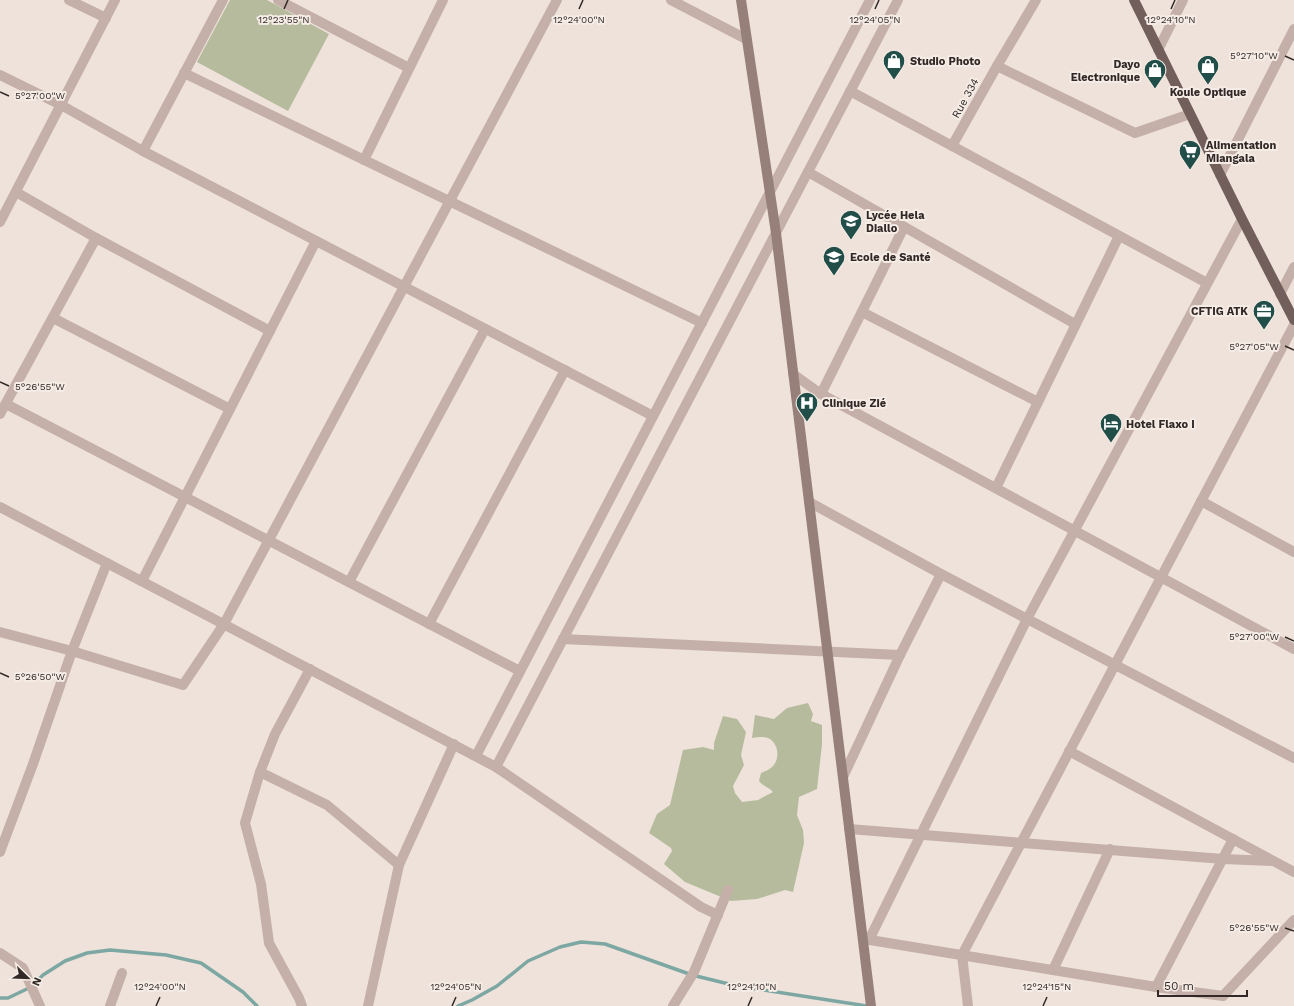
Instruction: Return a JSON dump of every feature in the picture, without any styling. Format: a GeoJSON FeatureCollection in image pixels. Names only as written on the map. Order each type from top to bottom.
{"type":"FeatureCollection","features":[{"type":"Feature","properties":{"kind":"main road"},"geometry":{"type":"LineString","coordinates":[[1134,0],[1220,175],[1294,320]]}},
{"type":"Feature","properties":{"kind":"street"},"geometry":{"type":"LineString","coordinates":[[69,0],[106,18]]}},
{"type":"Feature","properties":{"kind":"street"},"geometry":{"type":"LineString","coordinates":[[0,222],[115,0]]}},
{"type":"Feature","properties":{"kind":"street"},"geometry":{"type":"LineString","coordinates":[[143,151],[223,0]]}},
{"type":"Feature","properties":{"kind":"street"},"geometry":{"type":"LineString","coordinates":[[278,0],[410,68]]}},
{"type":"Feature","properties":{"kind":"street"},"geometry":{"type":"LineString","coordinates":[[364,160],[443,0]]}},
{"type":"Feature","properties":{"kind":"street"},"geometry":{"type":"LineString","coordinates":[[0,632],[72,651],[183,685],[224,624],[557,0]]}},
{"type":"Feature","properties":{"kind":"street"},"geometry":{"type":"LineString","coordinates":[[671,0],[746,39]]}},
{"type":"Feature","properties":{"kind":"street"},"geometry":{"type":"LineString","coordinates":[[741,0],[776,233],[849,829],[866,939],[871,1006]]}},
{"type":"Feature","properties":{"kind":"street"},"geometry":{"type":"LineString","coordinates":[[476,756],[870,0]]}},
{"type":"Feature","properties":{"kind":"street"},"geometry":{"type":"LineString","coordinates":[[496,767],[898,0]]}},
{"type":"Feature","properties":{"kind":"street","name":"Rue 334"},"geometry":{"type":"LineString","coordinates":[[952,146],[1036,0]]}},
{"type":"Feature","properties":{"kind":"street"},"geometry":{"type":"LineString","coordinates":[[1158,50],[1183,0]]}},
{"type":"Feature","properties":{"kind":"street"},"geometry":{"type":"LineString","coordinates":[[1220,175],[1294,29]]}},
{"type":"Feature","properties":{"kind":"street"},"geometry":{"type":"LineString","coordinates":[[997,66],[1135,133],[1190,114]]}},
{"type":"Feature","properties":{"kind":"street"},"geometry":{"type":"LineString","coordinates":[[184,73],[702,323]]}},
{"type":"Feature","properties":{"kind":"street"},"geometry":{"type":"LineString","coordinates":[[0,75],[653,416]]}},
{"type":"Feature","properties":{"kind":"street"},"geometry":{"type":"LineString","coordinates":[[850,91],[1207,283]]}},
{"type":"Feature","properties":{"kind":"street"},"geometry":{"type":"LineString","coordinates":[[808,172],[1076,324]]}},
{"type":"Feature","properties":{"kind":"street"},"geometry":{"type":"LineString","coordinates":[[16,192],[96,238],[270,331]]}},
{"type":"Feature","properties":{"kind":"street"},"geometry":{"type":"LineString","coordinates":[[866,939],[922,835],[1027,619],[1242,219]]}},
{"type":"Feature","properties":{"kind":"street"},"geometry":{"type":"LineString","coordinates":[[822,394],[904,227]]}},
{"type":"Feature","properties":{"kind":"street"},"geometry":{"type":"LineString","coordinates":[[996,488],[1119,236]]}},
{"type":"Feature","properties":{"kind":"street"},"geometry":{"type":"LineString","coordinates":[[0,414],[96,238]]}},
{"type":"Feature","properties":{"kind":"street"},"geometry":{"type":"LineString","coordinates":[[142,581],[316,241]]}},
{"type":"Feature","properties":{"kind":"street"},"geometry":{"type":"LineString","coordinates":[[1280,294],[1294,267]]}},
{"type":"Feature","properties":{"kind":"street"},"geometry":{"type":"LineString","coordinates":[[862,312],[1038,402]]}},
{"type":"Feature","properties":{"kind":"street"},"geometry":{"type":"LineString","coordinates":[[53,318],[230,409]]}},
{"type":"Feature","properties":{"kind":"street"},"geometry":{"type":"LineString","coordinates":[[968,1006],[962,955],[1294,325]]}},
{"type":"Feature","properties":{"kind":"street"},"geometry":{"type":"LineString","coordinates":[[348,582],[485,329]]}},
{"type":"Feature","properties":{"kind":"street"},"geometry":{"type":"LineString","coordinates":[[429,624],[565,370]]}},
{"type":"Feature","properties":{"kind":"street"},"geometry":{"type":"LineString","coordinates":[[793,374],[822,394],[1294,649]]}},
{"type":"Feature","properties":{"kind":"street"},"geometry":{"type":"LineString","coordinates":[[6,404],[520,671]]}},
{"type":"Feature","properties":{"kind":"street"},"geometry":{"type":"LineString","coordinates":[[1201,501],[1294,552]]}},
{"type":"Feature","properties":{"kind":"street"},"geometry":{"type":"LineString","coordinates":[[809,502],[941,574],[1294,758]]}},
{"type":"Feature","properties":{"kind":"street"},"geometry":{"type":"LineString","coordinates":[[0,507],[496,767],[701,907],[718,915]]}},
{"type":"Feature","properties":{"kind":"street"},"geometry":{"type":"LineString","coordinates":[[0,852],[33,764],[72,651],[107,563]]}},
{"type":"Feature","properties":{"kind":"street"},"geometry":{"type":"LineString","coordinates":[[843,777],[900,655],[941,574]]}},
{"type":"Feature","properties":{"kind":"street"},"geometry":{"type":"LineString","coordinates":[[563,639],[827,650],[900,655]]}},
{"type":"Feature","properties":{"kind":"street"},"geometry":{"type":"LineString","coordinates":[[302,1006],[300,998],[269,943],[261,884],[245,823],[260,772],[275,734],[310,669]]}},
{"type":"Feature","properties":{"kind":"street"},"geometry":{"type":"LineString","coordinates":[[368,1006],[399,865],[454,744]]}},
{"type":"Feature","properties":{"kind":"street"},"geometry":{"type":"LineString","coordinates":[[1069,751],[1294,872]]}},
{"type":"Feature","properties":{"kind":"street"},"geometry":{"type":"LineString","coordinates":[[260,772],[327,805],[399,865]]}},
{"type":"Feature","properties":{"kind":"street"},"geometry":{"type":"LineString","coordinates":[[849,829],[1223,859],[1273,861]]}},
{"type":"Feature","properties":{"kind":"street"},"geometry":{"type":"LineString","coordinates":[[1156,987],[1233,839]]}},
{"type":"Feature","properties":{"kind":"street"},"geometry":{"type":"LineString","coordinates":[[1053,970],[1110,849]]}},
{"type":"Feature","properties":{"kind":"street"},"geometry":{"type":"LineString","coordinates":[[673,1006],[694,972],[728,890]]}},
{"type":"Feature","properties":{"kind":"street"},"geometry":{"type":"LineString","coordinates":[[866,939],[1156,987],[1223,996],[1294,920]]}},
{"type":"Feature","properties":{"kind":"street"},"geometry":{"type":"LineString","coordinates":[[0,953],[22,968],[37,1004]]}},
{"type":"Feature","properties":{"kind":"street"},"geometry":{"type":"LineString","coordinates":[[110,1006],[122,973]]}},
{"type":"Feature","properties":{"kind":"green space"},"geometry":{"type":"Polygon","coordinates":[[[230,0],[267,0],[329,34],[288,111],[197,62],[230,0]]]}},
{"type":"Feature","properties":{"kind":"green space"},"geometry":{"type":"Polygon","coordinates":[[[808,703],[813,714],[811,721],[822,725],[822,744],[817,789],[799,797],[797,815],[803,830],[804,843],[793,892],[785,890],[757,899],[731,901],[685,882],[664,864],[672,851],[671,848],[649,833],[657,814],[670,805],[683,750],[703,747],[714,750],[714,743],[723,716],[737,719],[746,732],[741,755],[744,765],[733,786],[735,793],[742,802],[758,800],[773,792],[759,781],[761,773],[770,769],[775,764],[777,749],[773,742],[768,738],[752,738],[755,715],[774,719],[787,708],[808,703]]]}},
{"type":"Feature","properties":{"kind":"waterway"},"geometry":{"type":"LineString","coordinates":[[458,1006],[497,986],[528,961],[560,947],[581,942],[605,944],[692,975],[737,986],[867,1006]]}},
{"type":"Feature","properties":{"kind":"waterway"},"geometry":{"type":"LineString","coordinates":[[0,998],[8,998],[31,987],[43,975],[65,961],[87,953],[110,950],[166,955],[201,963],[243,992],[257,1006]]}},
{"type":"Feature","properties":{"kind":"place","name":"Studio Photo"},"geometry":{"type":"Point","coordinates":[894,80]}},
{"type":"Feature","properties":{"kind":"place","name":"Koule Optique"},"geometry":{"type":"Point","coordinates":[1208,86]}},
{"type":"Feature","properties":{"kind":"place","name":"Dayo Electronique"},"geometry":{"type":"Point","coordinates":[1155,90]}},
{"type":"Feature","properties":{"kind":"place","name":"Alimentation Miangala"},"geometry":{"type":"Point","coordinates":[1190,170]}},
{"type":"Feature","properties":{"kind":"place","name":"Lycée Hela Diallo"},"geometry":{"type":"Point","coordinates":[851,240]}},
{"type":"Feature","properties":{"kind":"place","name":"Ecole de Santé"},"geometry":{"type":"Point","coordinates":[834,276]}},
{"type":"Feature","properties":{"kind":"place","name":"CFTIG ATK"},"geometry":{"type":"Point","coordinates":[1264,330]}},
{"type":"Feature","properties":{"kind":"place","name":"Clinique Zié"},"geometry":{"type":"Point","coordinates":[807,422]}},
{"type":"Feature","properties":{"kind":"place","name":"Hotel Flaxo I"},"geometry":{"type":"Point","coordinates":[1111,444]}}]}
